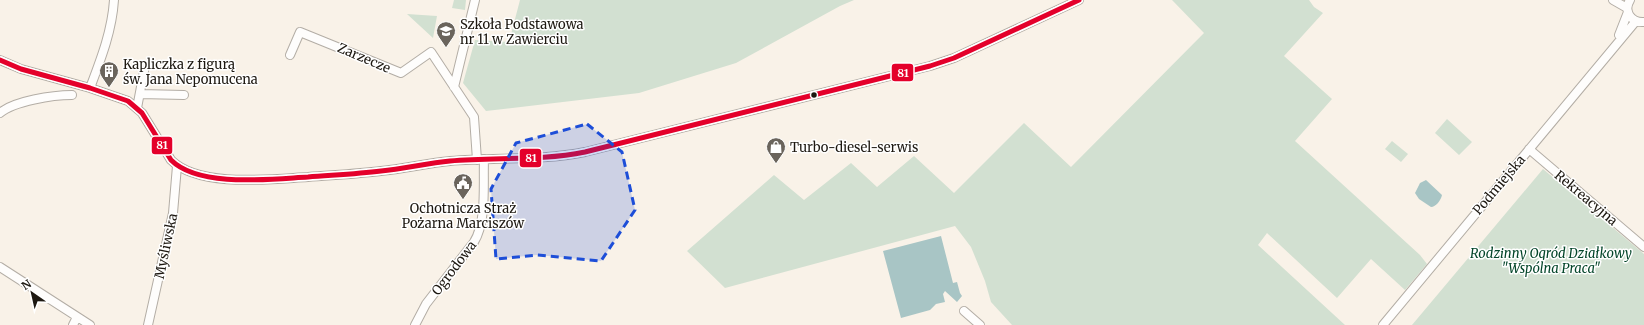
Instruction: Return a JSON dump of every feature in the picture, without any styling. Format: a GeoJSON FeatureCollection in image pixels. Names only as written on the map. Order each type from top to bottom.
{"type":"FeatureCollection","features":[{"type":"Feature","properties":{"kind":"street"},"geometry":{"type":"LineString","coordinates":[[90,88],[108,36],[112,21],[114,0]]}},
{"type":"Feature","properties":{"kind":"street"},"geometry":{"type":"LineString","coordinates":[[475,0],[455,88],[474,117],[481,160]]}},
{"type":"Feature","properties":{"kind":"street"},"geometry":{"type":"LineString","coordinates":[[0,60],[43,76],[90,88],[122,99],[137,108],[151,126],[171,160],[177,166],[186,171],[202,175],[244,180],[361,174],[430,164],[566,156],[918,70],[954,58],[1080,0]]}},
{"type":"Feature","properties":{"kind":"street"},"geometry":{"type":"LineString","coordinates":[[1613,0],[1628,7],[1629,16],[1641,22]]}},
{"type":"Feature","properties":{"kind":"street","name":"Podmiejska"},"geometry":{"type":"LineString","coordinates":[[1615,44],[1628,7]]}},
{"type":"Feature","properties":{"kind":"street","name":"Podmiejska"},"geometry":{"type":"LineString","coordinates":[[1383,325],[1615,44],[1641,22]]}},
{"type":"Feature","properties":{"kind":"street","name":"Zarzecze"},"geometry":{"type":"LineString","coordinates":[[290,55],[300,32],[401,73],[431,52],[455,88]]}},
{"type":"Feature","properties":{"kind":"street"},"geometry":{"type":"LineString","coordinates":[[137,108],[144,71]]}},
{"type":"Feature","properties":{"kind":"street"},"geometry":{"type":"LineString","coordinates":[[140,94],[184,95]]}},
{"type":"Feature","properties":{"kind":"street"},"geometry":{"type":"LineString","coordinates":[[0,113],[4,106],[45,98],[72,95]]}},
{"type":"Feature","properties":{"kind":"street","name":"Rekreacyjna"},"geometry":{"type":"LineString","coordinates":[[1529,149],[1644,247]]}},
{"type":"Feature","properties":{"kind":"street","name":"Ogrodowa"},"geometry":{"type":"LineString","coordinates":[[415,325],[426,304],[478,235],[481,226],[481,160]]}},
{"type":"Feature","properties":{"kind":"street","name":"Myśliwska"},"geometry":{"type":"LineString","coordinates":[[148,325],[173,213],[177,166]]}},
{"type":"Feature","properties":{"kind":"street"},"geometry":{"type":"LineString","coordinates":[[0,266],[75,321],[90,325]]}},
{"type":"Feature","properties":{"kind":"street"},"geometry":{"type":"LineString","coordinates":[[964,311],[980,325]]}},
{"type":"Feature","properties":{"kind":"highlighted area"},"geometry":{"type":"Polygon","coordinates":[[[587,124],[622,152],[635,210],[601,261],[537,255],[496,259],[491,189],[516,143],[587,124]]]}},
{"type":"Feature","properties":{"kind":"green space"},"geometry":{"type":"Polygon","coordinates":[[[454,0],[466,0],[465,10],[452,8],[454,0]]]}},
{"type":"Feature","properties":{"kind":"green space"},"geometry":{"type":"Polygon","coordinates":[[[520,0],[854,0],[840,6],[736,63],[639,93],[486,111],[463,83],[475,40],[509,42],[520,0]]]}},
{"type":"Feature","properties":{"kind":"green space"},"geometry":{"type":"Polygon","coordinates":[[[1172,0],[1309,0],[1314,7],[1323,13],[1284,56],[1332,99],[1295,141],[1420,255],[1427,264],[1405,290],[1371,259],[1337,298],[1267,233],[1258,245],[1345,325],[1012,325],[991,302],[985,281],[971,247],[955,226],[725,288],[687,251],[774,175],[804,200],[851,163],[877,187],[914,156],[954,193],[1024,123],[1071,167],[1204,33],[1172,0]]]}},
{"type":"Feature","properties":{"kind":"green space"},"geometry":{"type":"Polygon","coordinates":[[[407,14],[437,16],[433,38],[407,14]]]}},
{"type":"Feature","properties":{"kind":"green space"},"geometry":{"type":"Polygon","coordinates":[[[1447,119],[1472,142],[1459,155],[1435,133],[1447,119]]]}},
{"type":"Feature","properties":{"kind":"green space"},"geometry":{"type":"Polygon","coordinates":[[[1392,141],[1408,154],[1401,162],[1385,149],[1392,141]]]}},
{"type":"Feature","properties":{"kind":"green space","name":"Rodzinny Ogród Działkowy \"Wspólna Praca\""},"geometry":{"type":"Polygon","coordinates":[[[1543,169],[1644,254],[1644,325],[1412,325],[1543,169]]]}},
{"type":"Feature","properties":{"kind":"water"},"geometry":{"type":"Polygon","coordinates":[[[1426,180],[1442,195],[1438,203],[1433,207],[1419,199],[1415,193],[1420,183],[1426,180]]]}},
{"type":"Feature","properties":{"kind":"water"},"geometry":{"type":"Polygon","coordinates":[[[941,236],[953,283],[957,282],[962,296],[957,302],[945,291],[943,294],[945,302],[936,304],[930,310],[901,318],[883,251],[941,236]]]}},
{"type":"Feature","properties":{"kind":"transit line","name":"81"},"geometry":{"type":"LineString","coordinates":[[0,60],[21,69],[90,88],[128,101],[142,113],[171,160],[183,169],[199,175],[217,178],[236,180],[275,179],[372,172],[450,161],[552,157],[585,152],[930,66],[954,58],[1079,0]]}},
{"type":"Feature","properties":{"kind":"place","name":"Szkoła Podstawowa nr 11 w Zawierciu"},"geometry":{"type":"Point","coordinates":[446,48]}},
{"type":"Feature","properties":{"kind":"place","name":"Kapliczka z figurą św. Jana Nepomucena"},"geometry":{"type":"Point","coordinates":[109,88]}},
{"type":"Feature","properties":{"kind":"place","name":"Turbo-diesel-serwis"},"geometry":{"type":"Point","coordinates":[776,164]}},
{"type":"Feature","properties":{"kind":"place","name":"Ochotnicza Straż Pożarna Marciszów"},"geometry":{"type":"Point","coordinates":[463,200]}}]}
